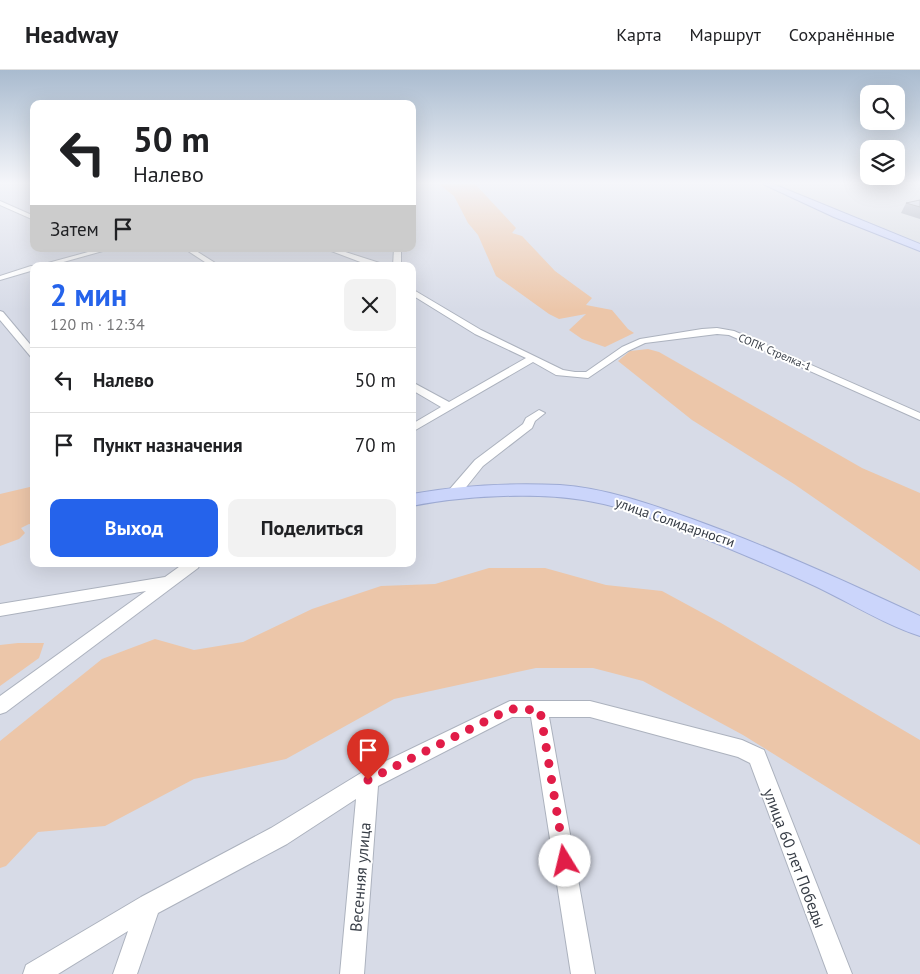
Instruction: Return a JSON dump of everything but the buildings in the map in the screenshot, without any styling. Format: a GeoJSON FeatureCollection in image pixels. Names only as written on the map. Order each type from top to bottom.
{"type":"FeatureCollection","features":[{"type":"Feature","properties":{"kind":"street"},"geometry":{"type":"LineString","coordinates":[[865,226],[920,248]]}},
{"type":"Feature","properties":{"kind":"street"},"geometry":{"type":"LineString","coordinates":[[76,252],[83,258]]}},
{"type":"Feature","properties":{"kind":"street"},"geometry":{"type":"LineString","coordinates":[[62,262],[83,258],[98,252]]}},
{"type":"Feature","properties":{"kind":"street"},"geometry":{"type":"LineString","coordinates":[[194,252],[210,262]]}},
{"type":"Feature","properties":{"kind":"street"},"geometry":{"type":"LineString","coordinates":[[338,252],[367,262]]}},
{"type":"Feature","properties":{"kind":"street"},"geometry":{"type":"LineString","coordinates":[[0,278],[30,269]]}},
{"type":"Feature","properties":{"kind":"street","name":"СОПК Стрелка-1"},"geometry":{"type":"LineString","coordinates":[[416,293],[478,332],[560,373],[588,375],[625,349],[643,341],[717,331],[732,333],[920,417]]}},
{"type":"Feature","properties":{"kind":"street"},"geometry":{"type":"LineString","coordinates":[[0,314],[30,350]]}},
{"type":"Feature","properties":{"kind":"street"},"geometry":{"type":"LineString","coordinates":[[416,427],[533,358]]}},
{"type":"Feature","properties":{"kind":"street"},"geometry":{"type":"LineString","coordinates":[[416,387],[449,407]]}},
{"type":"Feature","properties":{"kind":"street"},"geometry":{"type":"LineString","coordinates":[[454,493],[478,463],[528,426],[530,420],[539,412]]}},
{"type":"Feature","properties":{"kind":"street","name":"улица Солидарности"},"geometry":{"type":"LineString","coordinates":[[416,499],[454,493],[492,491],[570,492],[618,502],[702,529],[746,547],[835,585],[920,627]]}},
{"type":"Feature","properties":{"kind":"street"},"geometry":{"type":"LineString","coordinates":[[0,706],[188,567]]}},
{"type":"Feature","properties":{"kind":"street"},"geometry":{"type":"LineString","coordinates":[[0,610],[166,582]]}},
{"type":"Feature","properties":{"kind":"street"},"geometry":{"type":"LineString","coordinates":[[35,974],[149,905],[279,836],[368,780],[510,709],[540,710],[583,974]]}},
{"type":"Feature","properties":{"kind":"street","name":"улица 60 лет Победы"},"geometry":{"type":"LineString","coordinates":[[540,710],[590,709],[742,749],[757,757],[840,974]]}},
{"type":"Feature","properties":{"kind":"street","name":"Весенняя улица"},"geometry":{"type":"LineString","coordinates":[[352,974],[368,780]]}},
{"type":"Feature","properties":{"kind":"street"},"geometry":{"type":"LineString","coordinates":[[125,974],[149,905]]}},
{"type":"Feature","properties":{"kind":"shaded area"},"geometry":{"type":"Polygon","coordinates":[[[0,226],[30,226],[30,252],[416,252],[416,226],[920,226],[920,974],[0,974],[0,226]]]}},
{"type":"Feature","properties":{"kind":"shaded area"},"geometry":{"type":"Polygon","coordinates":[[[471,226],[514,226],[516,228],[512,233],[522,236],[555,271],[592,298],[586,305],[612,310],[628,329],[634,333],[605,347],[582,339],[569,330],[586,314],[559,319],[549,314],[496,276],[478,235],[471,226]]]}},
{"type":"Feature","properties":{"kind":"shaded area"},"geometry":{"type":"Polygon","coordinates":[[[874,226],[920,226],[920,244],[874,226]]]}},
{"type":"Feature","properties":{"kind":"shaded area"},"geometry":{"type":"Polygon","coordinates":[[[648,349],[659,352],[862,468],[920,493],[920,571],[794,484],[692,420],[618,361],[630,351],[648,349]]]}},
{"type":"Feature","properties":{"kind":"shaded area"},"geometry":{"type":"Polygon","coordinates":[[[30,487],[30,524],[21,528],[25,533],[19,539],[0,546],[0,494],[30,487]]]}},
{"type":"Feature","properties":{"kind":"shaded area"},"geometry":{"type":"Polygon","coordinates":[[[489,568],[545,568],[606,585],[662,591],[721,623],[920,740],[920,845],[743,735],[643,681],[593,668],[536,668],[394,699],[286,759],[194,779],[105,826],[38,832],[6,866],[0,868],[0,741],[102,659],[155,639],[194,650],[243,642],[312,609],[381,586],[435,584],[489,568]]]}},
{"type":"Feature","properties":{"kind":"shaded area"},"geometry":{"type":"Polygon","coordinates":[[[44,643],[39,658],[0,686],[0,645],[44,643]]]}},
{"type":"Feature","properties":{"kind":"route"},"geometry":{"type":"LineString","coordinates":[[368,780],[510,709],[540,710],[565,861]]}}]}
